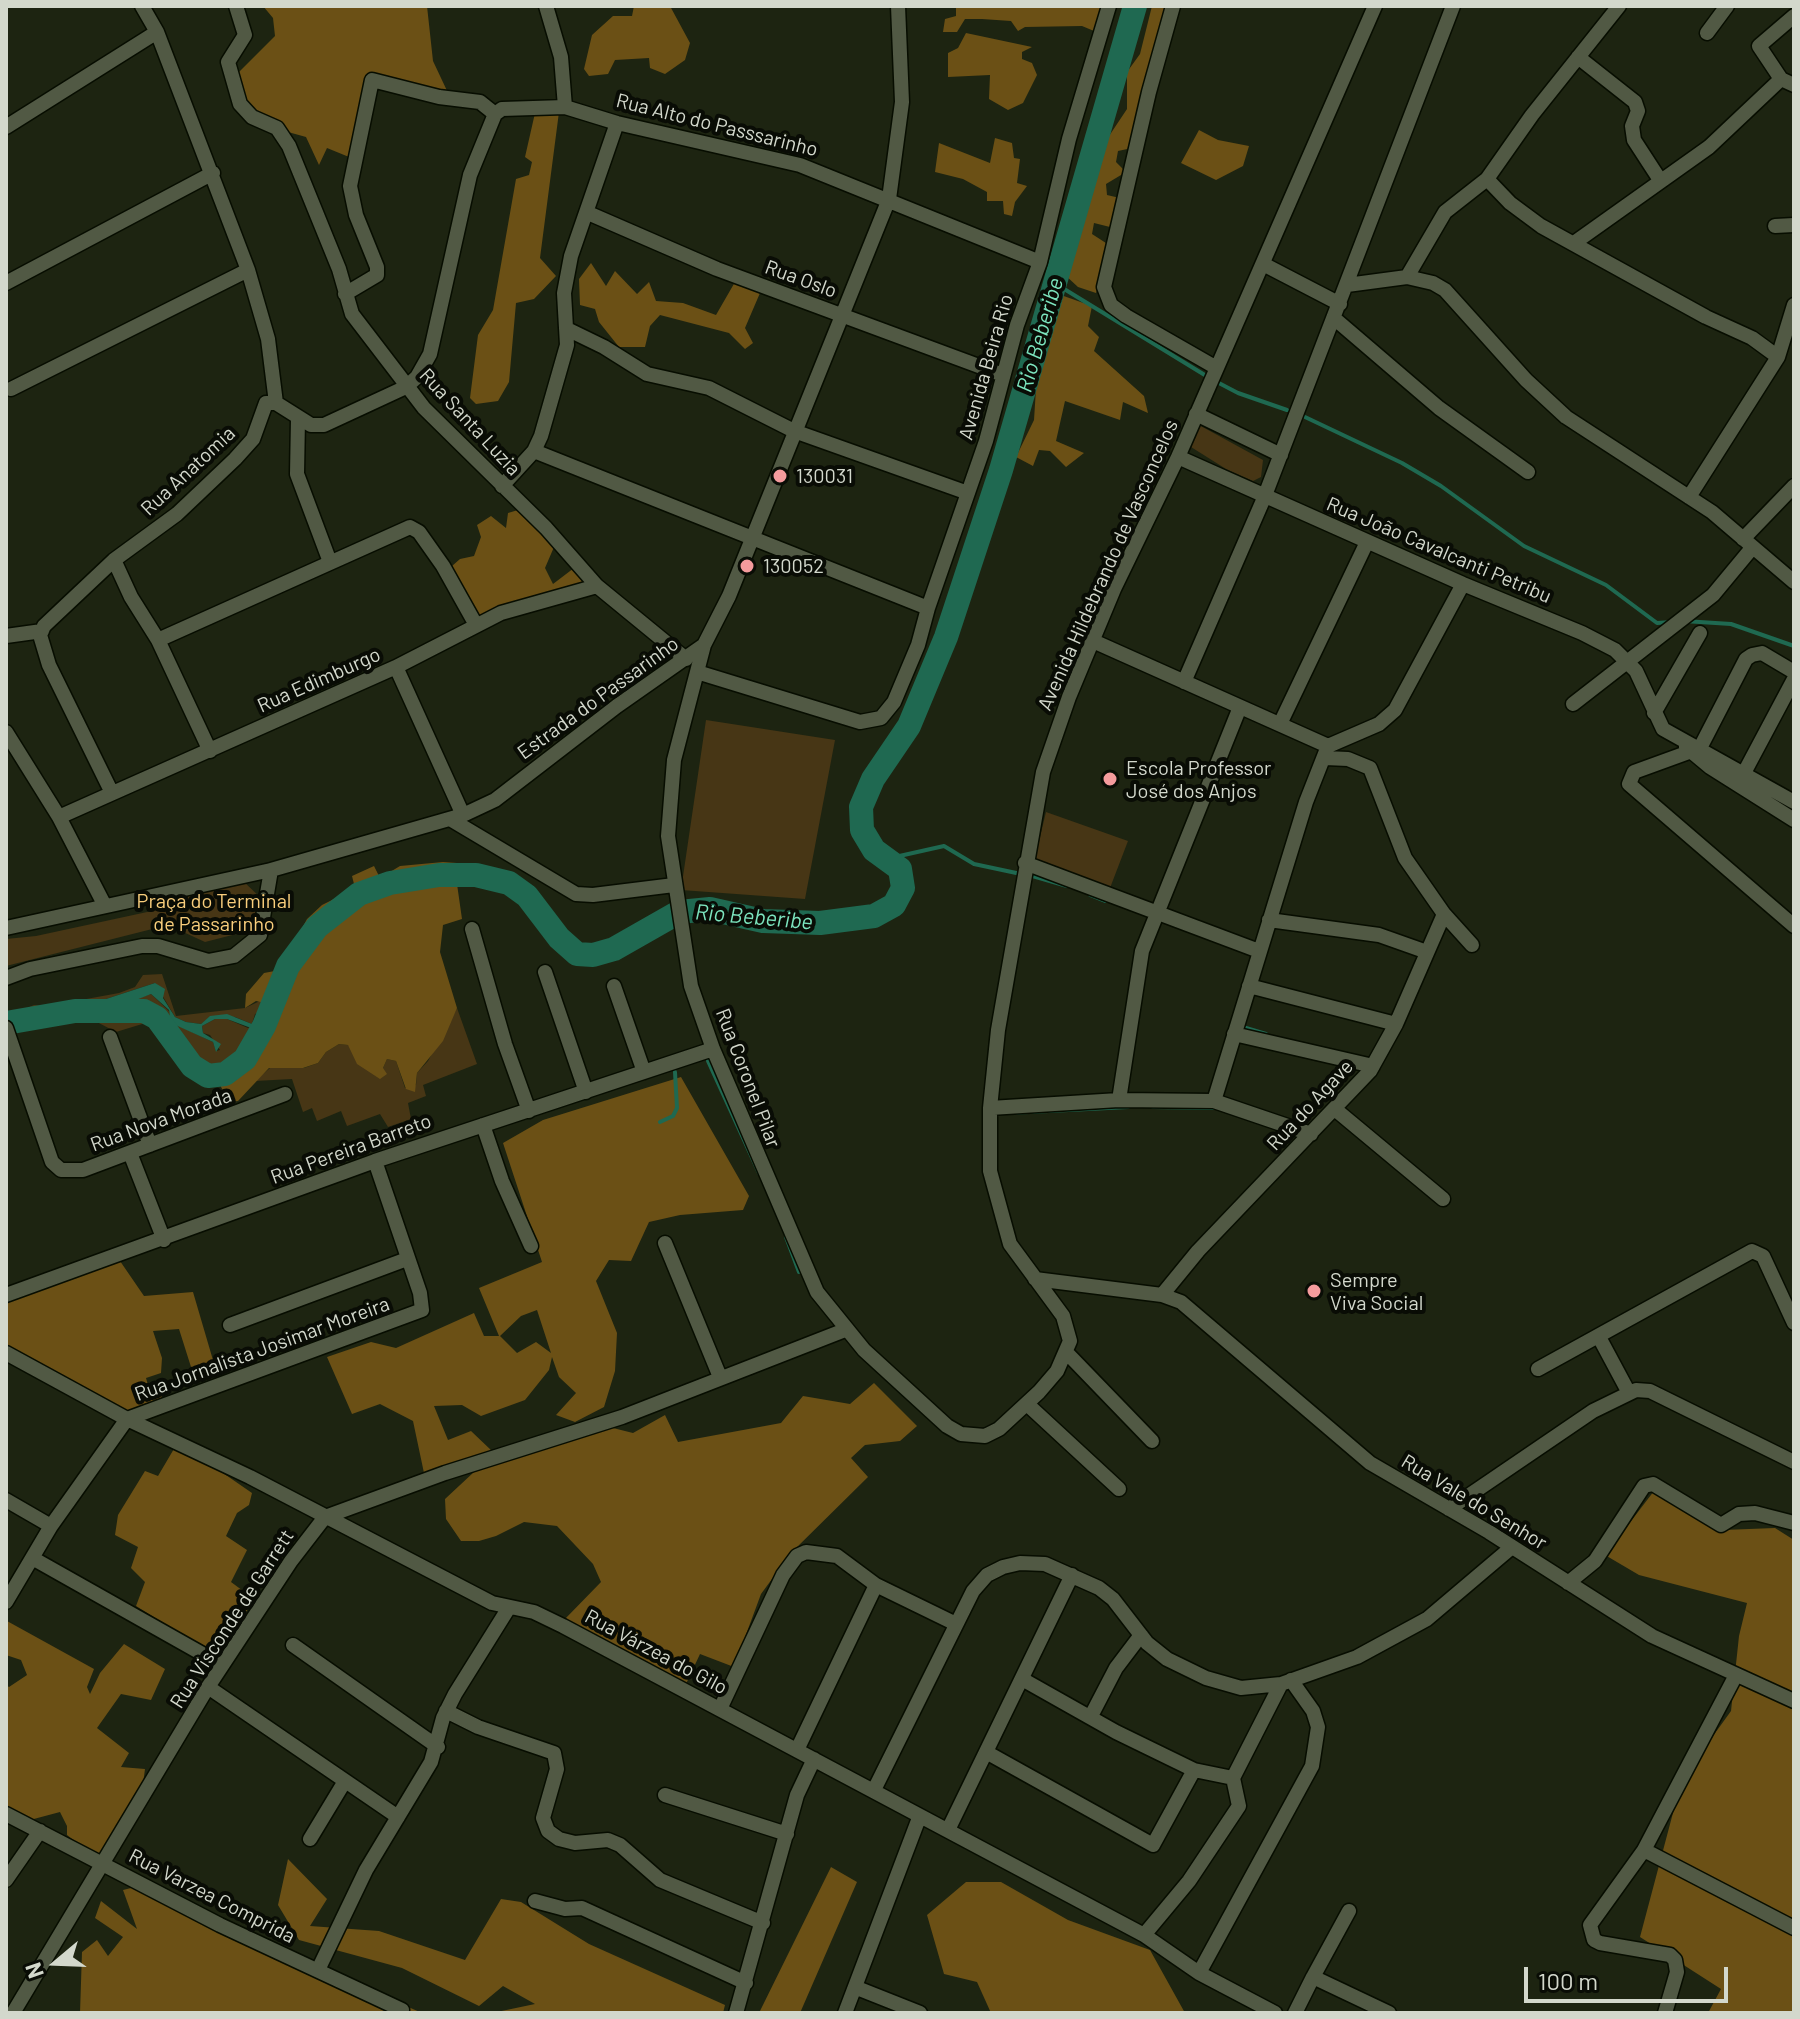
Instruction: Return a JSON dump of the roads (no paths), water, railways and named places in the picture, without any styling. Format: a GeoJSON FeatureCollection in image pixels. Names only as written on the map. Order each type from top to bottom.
{"type":"FeatureCollection","features":[{"type":"Feature","properties":{"kind":"street"},"geometry":{"type":"LineString","coordinates":[[142,6],[157,32],[248,270],[268,339],[276,403],[311,425],[324,425],[406,387],[417,377],[430,354],[459,213],[470,175],[495,114],[480,102],[439,97],[372,80],[350,186],[356,215],[377,267],[377,275],[345,294]]}},
{"type":"Feature","properties":{"kind":"street","name":"Rua Santa Luzia"},"geometry":{"type":"LineString","coordinates":[[236,6],[245,35],[228,62],[240,104],[252,117],[270,123],[282,133],[339,269],[352,314],[382,349],[406,387],[597,586],[686,659]]}},
{"type":"Feature","properties":{"kind":"street"},"geometry":{"type":"LineString","coordinates":[[546,6],[561,57],[565,107]]}},
{"type":"Feature","properties":{"kind":"street","name":"Estrada do Passarinho"},"geometry":{"type":"LineString","coordinates":[[6,928],[271,870],[457,817],[495,800],[617,706],[704,645],[752,540],[840,314],[889,199],[902,102],[898,6]]}},
{"type":"Feature","properties":{"kind":"street","name":"Avenida Beira Rio"},"geometry":{"type":"LineString","coordinates":[[697,672],[800,706],[870,723],[881,718],[894,702],[918,645],[1040,262],[1069,139],[1109,6]]}},
{"type":"Feature","properties":{"kind":"street"},"geometry":{"type":"LineString","coordinates":[[1173,6],[1105,276],[1106,297],[1126,316],[1212,374]]}},
{"type":"Feature","properties":{"kind":"street","name":"Avenida Hildebrando de Vasconcelos"},"geometry":{"type":"LineString","coordinates":[[1068,1347],[1063,1316],[1010,1244],[990,1171],[990,1108],[998,1030],[1043,772],[1069,697],[1093,641],[1178,457],[1375,6]]}},
{"type":"Feature","properties":{"kind":"street"},"geometry":{"type":"LineString","coordinates":[[1184,682],[1264,498],[1453,6]]}},
{"type":"Feature","properties":{"kind":"street"},"geometry":{"type":"LineString","coordinates":[[1407,277],[1445,212],[1487,179],[1619,6]]}},
{"type":"Feature","properties":{"kind":"street"},"geometry":{"type":"LineString","coordinates":[[1707,33],[1727,6]]}},
{"type":"Feature","properties":{"kind":"street"},"geometry":{"type":"LineString","coordinates":[[1574,243],[1709,147],[1788,82],[1759,46],[1794,16]]}},
{"type":"Feature","properties":{"kind":"street"},"geometry":{"type":"LineString","coordinates":[[6,127],[157,32]]}},
{"type":"Feature","properties":{"kind":"street"},"geometry":{"type":"LineString","coordinates":[[1578,57],[1635,102],[1638,111],[1631,131],[1660,180]]}},
{"type":"Feature","properties":{"kind":"street","name":"Rua Alto do Passsarinho"},"geometry":{"type":"LineString","coordinates":[[495,114],[511,106],[565,107],[617,123],[800,165],[1040,262]]}},
{"type":"Feature","properties":{"kind":"street"},"geometry":{"type":"LineString","coordinates":[[502,486],[534,451],[564,357],[569,330],[565,313],[567,271],[617,123]]}},
{"type":"Feature","properties":{"kind":"street"},"geometry":{"type":"LineString","coordinates":[[6,283],[213,173]]}},
{"type":"Feature","properties":{"kind":"street"},"geometry":{"type":"LineString","coordinates":[[1487,179],[1527,216],[1706,317],[1752,338],[1778,357]]}},
{"type":"Feature","properties":{"kind":"street","name":"Rua Oslo"},"geometry":{"type":"LineString","coordinates":[[588,213],[717,269],[1003,375]]}},
{"type":"Feature","properties":{"kind":"street"},"geometry":{"type":"LineString","coordinates":[[1775,226],[1794,225]]}},
{"type":"Feature","properties":{"kind":"street"},"geometry":{"type":"LineString","coordinates":[[1263,264],[1340,304]]}},
{"type":"Feature","properties":{"kind":"street"},"geometry":{"type":"LineString","coordinates":[[11,389],[248,270]]}},
{"type":"Feature","properties":{"kind":"street"},"geometry":{"type":"LineString","coordinates":[[1347,285],[1407,277],[1433,283],[1445,290],[1526,380],[1583,431],[1727,523],[1794,582]]}},
{"type":"Feature","properties":{"kind":"street"},"geometry":{"type":"LineString","coordinates":[[1689,497],[1778,357],[1794,305]]}},
{"type":"Feature","properties":{"kind":"street"},"geometry":{"type":"LineString","coordinates":[[1335,319],[1439,408],[1528,472]]}},
{"type":"Feature","properties":{"kind":"street"},"geometry":{"type":"LineString","coordinates":[[569,330],[604,347],[636,369],[709,388],[794,431],[968,493]]}},
{"type":"Feature","properties":{"kind":"street","name":"Rua Anatomia"},"geometry":{"type":"LineString","coordinates":[[42,631],[114,560],[177,514],[235,459],[253,439],[263,406],[276,403]]}},
{"type":"Feature","properties":{"kind":"street"},"geometry":{"type":"LineString","coordinates":[[1196,414],[1281,455]]}},
{"type":"Feature","properties":{"kind":"street"},"geometry":{"type":"LineString","coordinates":[[298,419],[297,474],[330,562]]}},
{"type":"Feature","properties":{"kind":"street"},"geometry":{"type":"LineString","coordinates":[[534,451],[928,608]]}},
{"type":"Feature","properties":{"kind":"street","name":"Rua João Cavalcanti Petribu"},"geometry":{"type":"LineString","coordinates":[[1178,457],[1264,498],[1582,633],[1628,659]]}},
{"type":"Feature","properties":{"kind":"street"},"geometry":{"type":"LineString","coordinates":[[1573,704],[1713,595],[1748,543],[1794,486]]}},
{"type":"Feature","properties":{"kind":"street"},"geometry":{"type":"LineString","coordinates":[[158,640],[410,527],[419,532],[476,625]]}},
{"type":"Feature","properties":{"kind":"street"},"geometry":{"type":"LineString","coordinates":[[1280,724],[1367,542]]}},
{"type":"Feature","properties":{"kind":"street"},"geometry":{"type":"LineString","coordinates":[[114,560],[158,640],[210,751]]}},
{"type":"Feature","properties":{"kind":"street"},"geometry":{"type":"LineString","coordinates":[[1214,1101],[1306,802],[1327,752],[1379,724],[1395,710],[1463,584]]}},
{"type":"Feature","properties":{"kind":"street","name":"Rua Edimburgo"},"geometry":{"type":"LineString","coordinates":[[59,817],[396,667],[476,625],[532,602],[597,586]]}},
{"type":"Feature","properties":{"kind":"street"},"geometry":{"type":"LineString","coordinates":[[6,636],[42,631],[43,649],[112,793]]}},
{"type":"Feature","properties":{"kind":"street"},"geometry":{"type":"LineString","coordinates":[[1654,713],[1700,633]]}},
{"type":"Feature","properties":{"kind":"street"},"geometry":{"type":"LineString","coordinates":[[1093,641],[1280,724],[1327,752],[1370,768],[1405,858],[1444,914],[1472,945]]}},
{"type":"Feature","properties":{"kind":"street","name":"Rua Coronel Pilar"},"geometry":{"type":"LineString","coordinates":[[704,645],[674,760],[668,836],[691,986],[713,1049],[811,1279],[845,1330],[947,1426],[961,1434],[985,1436],[999,1429],[1027,1404]]}},
{"type":"Feature","properties":{"kind":"street"},"geometry":{"type":"LineString","coordinates":[[1794,672],[1762,653],[1746,659],[1696,750],[1642,768],[1629,778],[1629,784],[1794,926]]}},
{"type":"Feature","properties":{"kind":"street"},"geometry":{"type":"LineString","coordinates":[[1628,659],[1658,724],[1794,820]]}},
{"type":"Feature","properties":{"kind":"street"},"geometry":{"type":"LineString","coordinates":[[396,667],[457,817],[576,894],[593,895],[674,885]]}},
{"type":"Feature","properties":{"kind":"street"},"geometry":{"type":"LineString","coordinates":[[1744,773],[1794,679]]}},
{"type":"Feature","properties":{"kind":"street"},"geometry":{"type":"LineString","coordinates":[[1119,1100],[1142,951],[1155,911],[1240,707]]}},
{"type":"Feature","properties":{"kind":"street"},"geometry":{"type":"LineString","coordinates":[[6,732],[59,817],[105,906]]}},
{"type":"Feature","properties":{"kind":"street"},"geometry":{"type":"LineString","coordinates":[[1696,750],[1793,799]]}},
{"type":"Feature","properties":{"kind":"street"},"geometry":{"type":"LineString","coordinates":[[1025,864],[1259,951]]}},
{"type":"Feature","properties":{"kind":"street"},"geometry":{"type":"LineString","coordinates":[[6,978],[30,969],[142,946],[158,946],[193,958],[226,959],[252,945],[260,935],[271,870]]}},
{"type":"Feature","properties":{"kind":"street"},"geometry":{"type":"LineString","coordinates":[[242,875],[265,900]]}},
{"type":"Feature","properties":{"kind":"street","name":"Rua do Agave"},"geometry":{"type":"LineString","coordinates":[[1162,1295],[1205,1244],[1336,1110],[1373,1066],[1396,1024],[1444,914]]}},
{"type":"Feature","properties":{"kind":"street"},"geometry":{"type":"LineString","coordinates":[[1269,920],[1379,935],[1427,952]]}},
{"type":"Feature","properties":{"kind":"street"},"geometry":{"type":"LineString","coordinates":[[472,929],[505,1044],[529,1111]]}},
{"type":"Feature","properties":{"kind":"street"},"geometry":{"type":"LineString","coordinates":[[545,972],[586,1092]]}},
{"type":"Feature","properties":{"kind":"street"},"geometry":{"type":"LineString","coordinates":[[614,986],[644,1072]]}},
{"type":"Feature","properties":{"kind":"street"},"geometry":{"type":"LineString","coordinates":[[1249,986],[1396,1024]]}},
{"type":"Feature","properties":{"kind":"street","name":"Rua Nova Morada"},"geometry":{"type":"LineString","coordinates":[[8,1032],[52,1162],[61,1170],[83,1170],[285,1094]]}},
{"type":"Feature","properties":{"kind":"street"},"geometry":{"type":"LineString","coordinates":[[1234,1034],[1373,1066]]}},
{"type":"Feature","properties":{"kind":"street"},"geometry":{"type":"LineString","coordinates":[[110,1037],[150,1145]]}},
{"type":"Feature","properties":{"kind":"street","name":"Rua Pereira Barreto"},"geometry":{"type":"LineString","coordinates":[[6,1295],[375,1161],[713,1049]]}},
{"type":"Feature","properties":{"kind":"street"},"geometry":{"type":"LineString","coordinates":[[990,1108],[1119,1100],[1214,1101],[1311,1134]]}},
{"type":"Feature","properties":{"kind":"street"},"geometry":{"type":"LineString","coordinates":[[1336,1110],[1443,1199]]}},
{"type":"Feature","properties":{"kind":"street"},"geometry":{"type":"LineString","coordinates":[[483,1125],[502,1181],[531,1246]]}},
{"type":"Feature","properties":{"kind":"street"},"geometry":{"type":"LineString","coordinates":[[130,1153],[164,1240]]}},
{"type":"Feature","properties":{"kind":"street","name":"Rua Jornalista Josimar Moreira"},"geometry":{"type":"LineString","coordinates":[[6,1602],[51,1526],[127,1419],[243,1374],[418,1314],[423,1305],[375,1161]]}},
{"type":"Feature","properties":{"kind":"street"},"geometry":{"type":"LineString","coordinates":[[665,1243],[720,1377]]}},
{"type":"Feature","properties":{"kind":"street"},"geometry":{"type":"LineString","coordinates":[[1538,1369],[1752,1251],[1763,1256],[1794,1323]]}},
{"type":"Feature","properties":{"kind":"street"},"geometry":{"type":"LineString","coordinates":[[230,1325],[407,1259]]}},
{"type":"Feature","properties":{"kind":"street"},"geometry":{"type":"LineString","coordinates":[[1035,1279],[1162,1295]]}},
{"type":"Feature","properties":{"kind":"street","name":"Rua Vale do Senhor"},"geometry":{"type":"LineString","coordinates":[[1162,1295],[1189,1307],[1370,1463],[1512,1547],[1652,1636],[1794,1701]]}},
{"type":"Feature","properties":{"kind":"street"},"geometry":{"type":"LineString","coordinates":[[325,1517],[445,1473],[622,1417],[845,1330]]}},
{"type":"Feature","properties":{"kind":"street"},"geometry":{"type":"LineString","coordinates":[[1599,1337],[1632,1391]]}},
{"type":"Feature","properties":{"kind":"street"},"geometry":{"type":"LineString","coordinates":[[1119,1489],[1027,1404],[1057,1371],[1068,1347],[1152,1441]]}},
{"type":"Feature","properties":{"kind":"street","name":"Rua Várzea do Gilo"},"geometry":{"type":"LineString","coordinates":[[6,1353],[127,1419],[250,1477],[508,1609],[534,1612],[1144,1935],[1199,1973],[1275,2013]]}},
{"type":"Feature","properties":{"kind":"street"},"geometry":{"type":"LineString","coordinates":[[1449,1509],[1593,1411],[1632,1391],[1650,1391],[1794,1462]]}},
{"type":"Feature","properties":{"kind":"street"},"geometry":{"type":"LineString","coordinates":[[1568,1583],[1595,1561],[1644,1486],[1653,1484],[1721,1525],[1739,1514],[1755,1513],[1794,1523]]}},
{"type":"Feature","properties":{"kind":"street"},"geometry":{"type":"LineString","coordinates":[[6,1500],[51,1526]]}},
{"type":"Feature","properties":{"kind":"street","name":"Rua Visconde de Garrett"},"geometry":{"type":"LineString","coordinates":[[13,2013],[208,1687],[291,1561],[325,1517]]}},
{"type":"Feature","properties":{"kind":"street"},"geometry":{"type":"LineString","coordinates":[[874,1790],[973,1591],[987,1575],[1003,1567],[1033,1562],[1072,1575],[1113,1599],[1141,1635],[1167,1659],[1214,1681],[1241,1688],[1286,1682],[1357,1657],[1420,1623],[1512,1547]]}},
{"type":"Feature","properties":{"kind":"street"},"geometry":{"type":"LineString","coordinates":[[720,1709],[783,1575],[797,1556],[816,1550],[829,1552],[876,1585],[956,1624]]}},
{"type":"Feature","properties":{"kind":"street"},"geometry":{"type":"LineString","coordinates":[[34,1559],[222,1665]]}},
{"type":"Feature","properties":{"kind":"street"},"geometry":{"type":"LineString","coordinates":[[948,1830],[1072,1575]]}},
{"type":"Feature","properties":{"kind":"street"},"geometry":{"type":"LineString","coordinates":[[797,1750],[876,1585]]}},
{"type":"Feature","properties":{"kind":"street"},"geometry":{"type":"LineString","coordinates":[[318,1970],[355,1892],[438,1747],[446,1711],[508,1609]]}},
{"type":"Feature","properties":{"kind":"street"},"geometry":{"type":"LineString","coordinates":[[1091,1716],[1116,1668],[1141,1635]]}},
{"type":"Feature","properties":{"kind":"street"},"geometry":{"type":"LineString","coordinates":[[293,1645],[438,1747]]}},
{"type":"Feature","properties":{"kind":"street"},"geometry":{"type":"LineString","coordinates":[[1665,2013],[1677,1972],[1675,1960],[1670,1955],[1600,1943],[1591,1932],[1593,1919],[1644,1850],[1736,1675]]}},
{"type":"Feature","properties":{"kind":"street"},"geometry":{"type":"LineString","coordinates":[[1022,1679],[1194,1770],[1233,1778]]}},
{"type":"Feature","properties":{"kind":"street"},"geometry":{"type":"LineString","coordinates":[[1144,1935],[1189,1881],[1239,1806],[1233,1778],[1286,1682]]}},
{"type":"Feature","properties":{"kind":"street"},"geometry":{"type":"LineString","coordinates":[[1199,1973],[1312,1766],[1318,1727],[1313,1711],[1286,1682]]}},
{"type":"Feature","properties":{"kind":"street"},"geometry":{"type":"LineString","coordinates":[[208,1687],[398,1817]]}},
{"type":"Feature","properties":{"kind":"street"},"geometry":{"type":"LineString","coordinates":[[446,1711],[478,1727],[554,1753],[557,1769],[543,1818],[548,1831],[559,1839],[575,1843],[608,1840],[620,1845],[660,1880],[718,1907],[763,1923]]}},
{"type":"Feature","properties":{"kind":"street"},"geometry":{"type":"LineString","coordinates":[[986,1752],[1153,1845],[1194,1770]]}},
{"type":"Feature","properties":{"kind":"street"},"geometry":{"type":"LineString","coordinates":[[736,2013],[797,1795],[814,1759]]}},
{"type":"Feature","properties":{"kind":"street"},"geometry":{"type":"LineString","coordinates":[[310,1839],[345,1781]]}},
{"type":"Feature","properties":{"kind":"street"},"geometry":{"type":"LineString","coordinates":[[665,1795],[787,1834]]}},
{"type":"Feature","properties":{"kind":"street","name":"Rua Varzea Comprida"},"geometry":{"type":"LineString","coordinates":[[6,1814],[220,1925],[402,2010]]}},
{"type":"Feature","properties":{"kind":"street"},"geometry":{"type":"LineString","coordinates":[[845,2013],[919,1818]]}},
{"type":"Feature","properties":{"kind":"street"},"geometry":{"type":"LineString","coordinates":[[6,1880],[40,1831]]}},
{"type":"Feature","properties":{"kind":"street"},"geometry":{"type":"LineString","coordinates":[[1644,1850],[1794,1928]]}},
{"type":"Feature","properties":{"kind":"street"},"geometry":{"type":"LineString","coordinates":[[535,1901],[565,1909],[582,1908],[746,1983]]}},
{"type":"Feature","properties":{"kind":"street"},"geometry":{"type":"LineString","coordinates":[[1295,2013],[1349,1911]]}},
{"type":"Feature","properties":{"kind":"street"},"geometry":{"type":"LineString","coordinates":[[1313,1977],[1389,2013]]}},
{"type":"Feature","properties":{"kind":"street"},"geometry":{"type":"LineString","coordinates":[[857,1988],[920,2013]]}},
{"type":"Feature","properties":{"kind":"waterway","name":"Rio Beberibe"},"geometry":{"type":"LineString","coordinates":[[6,1023],[75,1011],[144,1011],[157,1018],[192,1066],[208,1076],[225,1074],[245,1059],[264,1026],[288,966],[317,927],[359,894],[390,883],[439,875],[476,875],[509,883],[527,896],[559,938],[577,954],[593,955],[614,949],[679,912],[710,909],[763,921],[820,923],[874,916],[894,905],[903,888],[900,869],[874,850],[862,830],[861,807],[873,779],[909,726],[946,637],[1001,470],[1135,6]]}},
{"type":"Feature","properties":{"kind":"waterway"},"geometry":{"type":"LineString","coordinates":[[1056,284],[1208,377]]}},
{"type":"Feature","properties":{"kind":"waterway"},"geometry":{"type":"LineString","coordinates":[[1215,381],[1238,393],[1287,410]]}},
{"type":"Feature","properties":{"kind":"waterway"},"geometry":{"type":"LineString","coordinates":[[1305,417],[1402,463],[1441,486],[1524,546],[1606,585],[1657,623],[1672,622]]}},
{"type":"Feature","properties":{"kind":"waterway"},"geometry":{"type":"LineString","coordinates":[[1684,621],[1731,624],[1794,646]]}},
{"type":"Feature","properties":{"kind":"waterway"},"geometry":{"type":"LineString","coordinates":[[886,859],[944,846],[974,864],[1021,874]]}},
{"type":"Feature","properties":{"kind":"waterway"},"geometry":{"type":"LineString","coordinates":[[1029,875],[1067,886]]}},
{"type":"Feature","properties":{"kind":"waterway"},"geometry":{"type":"LineString","coordinates":[[1090,895],[1105,901]]}},
{"type":"Feature","properties":{"kind":"waterway"},"geometry":{"type":"LineString","coordinates":[[1246,1028],[1266,1034]]}},
{"type":"Feature","properties":{"kind":"waterway"},"geometry":{"type":"LineString","coordinates":[[708,1061],[759,1173]]}},
{"type":"Feature","properties":{"kind":"waterway"},"geometry":{"type":"LineString","coordinates":[[660,1122],[673,1116],[677,1108],[675,1072]]}},
{"type":"Feature","properties":{"kind":"waterway"},"geometry":{"type":"LineString","coordinates":[[1009,1113],[1128,1107]]}},
{"type":"Feature","properties":{"kind":"waterway"},"geometry":{"type":"LineString","coordinates":[[1153,1107],[1216,1108]]}},
{"type":"Feature","properties":{"kind":"waterway"},"geometry":{"type":"LineString","coordinates":[[786,1237],[799,1272]]}},
{"type":"Feature","properties":{"kind":"place","name":"130031"},"geometry":{"type":"Point","coordinates":[780,476]}},
{"type":"Feature","properties":{"kind":"place","name":"130052"},"geometry":{"type":"Point","coordinates":[747,566]}},
{"type":"Feature","properties":{"kind":"place","name":"Escola Professor José dos Anjos"},"geometry":{"type":"Point","coordinates":[1110,779]}},
{"type":"Feature","properties":{"kind":"place","name":"Sempre Viva Social"},"geometry":{"type":"Point","coordinates":[1314,1291]}},
{"type":"Feature","properties":{"kind":"park label","name":"Praça do Terminal de Passarinho"},"geometry":{"type":"Point","coordinates":[214,912]}}]}
